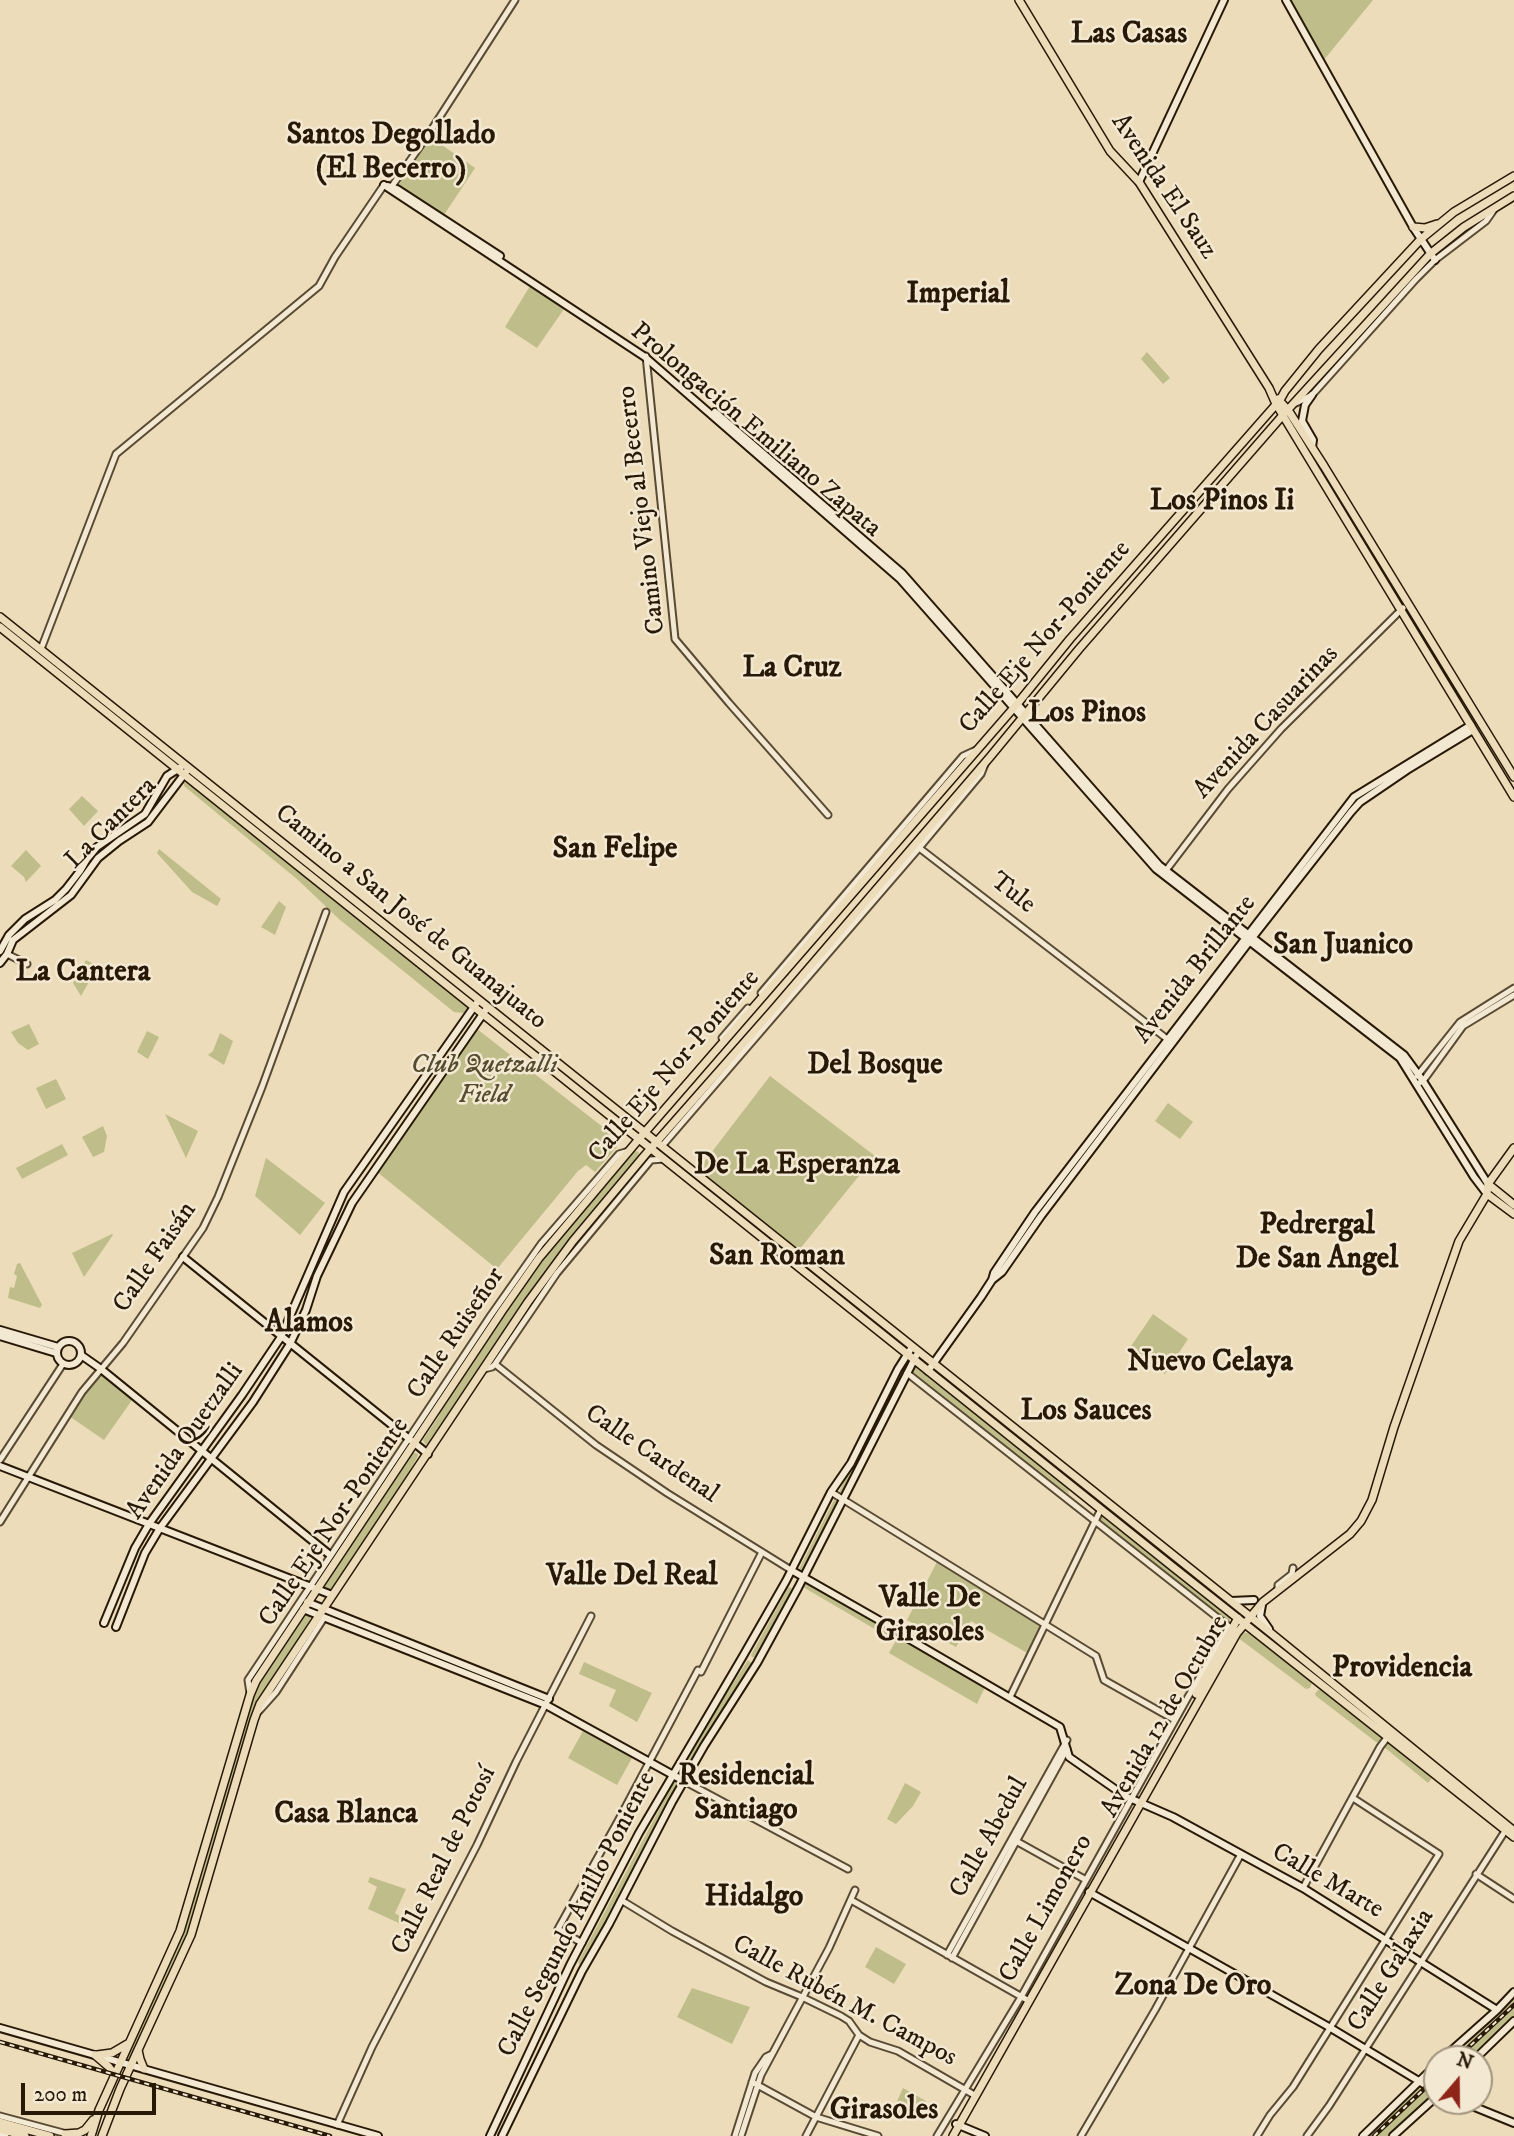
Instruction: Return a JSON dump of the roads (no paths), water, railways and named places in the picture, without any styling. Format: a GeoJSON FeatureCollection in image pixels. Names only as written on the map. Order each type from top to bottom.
{"type":"FeatureCollection","features":[{"type":"Feature","properties":{"kind":"main road","name":"Avenida El Sauz"},"geometry":{"type":"LineString","coordinates":[[1019,0],[1110,151],[1139,182],[1269,388],[1288,410],[1312,447],[1321,469],[1361,525],[1514,777]]}},
{"type":"Feature","properties":{"kind":"main road"},"geometry":{"type":"LineString","coordinates":[[1139,182],[1224,0]]}},
{"type":"Feature","properties":{"kind":"main road"},"geometry":{"type":"LineString","coordinates":[[1286,0],[1432,257]]}},
{"type":"Feature","properties":{"kind":"main road","name":"Calle Eje Nor-Poniente"},"geometry":{"type":"LineString","coordinates":[[91,2136],[99,2110],[180,1931],[256,1681],[305,1606],[313,1588],[411,1441],[539,1258],[629,1152],[641,1133],[1016,706],[1070,639],[1184,512],[1319,349],[1421,239],[1471,201],[1514,176]]}},
{"type":"Feature","properties":{"kind":"main road","name":"Prolongación Emiliano Zapata"},"geometry":{"type":"LineString","coordinates":[[388,187],[517,267],[646,356],[902,573],[958,635],[1016,706]]}},
{"type":"Feature","properties":{"kind":"main road","name":"Calle Eje Nor-Poniente"},"geometry":{"type":"LineString","coordinates":[[102,2136],[131,2065],[191,1935],[260,1704],[528,1302],[573,1241],[916,847],[1121,602],[1288,410],[1432,257],[1464,227],[1514,196]]}},
{"type":"Feature","properties":{"kind":"main road"},"geometry":{"type":"LineString","coordinates":[[1413,227],[1425,228],[1441,223]]}},
{"type":"Feature","properties":{"kind":"main road","name":"Prolongación Emiliano Zapata"},"geometry":{"type":"LineString","coordinates":[[646,356],[900,579],[1016,706]]}},
{"type":"Feature","properties":{"kind":"main road"},"geometry":{"type":"LineString","coordinates":[[1269,388],[1285,391]]}},
{"type":"Feature","properties":{"kind":"main road"},"geometry":{"type":"LineString","coordinates":[[1312,395],[1305,405],[1302,421],[1313,440],[1312,447]]}},
{"type":"Feature","properties":{"kind":"main road","name":"Avenida El Sauz"},"geometry":{"type":"LineString","coordinates":[[1288,410],[1353,530],[1514,797]]}},
{"type":"Feature","properties":{"kind":"main road"},"geometry":{"type":"LineString","coordinates":[[1198,514],[1192,508],[1203,489]]}},
{"type":"Feature","properties":{"kind":"main road"},"geometry":{"type":"LineString","coordinates":[[1175,540],[1188,518],[1184,512]]}},
{"type":"Feature","properties":{"kind":"main road"},"geometry":{"type":"LineString","coordinates":[[1353,530],[1361,525]]}},
{"type":"Feature","properties":{"kind":"main road"},"geometry":{"type":"LineString","coordinates":[[1112,593],[1115,601],[1121,602]]}},
{"type":"Feature","properties":{"kind":"main road"},"geometry":{"type":"LineString","coordinates":[[1101,605],[1106,605],[1111,614]]}},
{"type":"Feature","properties":{"kind":"main road","name":"Camino a San José de Guanajuato"},"geometry":{"type":"LineString","coordinates":[[0,617],[184,769]]}},
{"type":"Feature","properties":{"kind":"main road","name":"Camino a San José de Guanajuato"},"geometry":{"type":"LineString","coordinates":[[0,627],[184,769],[913,1353]]}},
{"type":"Feature","properties":{"kind":"main road"},"geometry":{"type":"LineString","coordinates":[[1016,706],[1164,873],[1400,1058],[1418,1079],[1489,1184],[1514,1205]]}},
{"type":"Feature","properties":{"kind":"main road","name":"Avenida Brillante"},"geometry":{"type":"LineString","coordinates":[[931,1367],[992,1280],[1002,1272],[1354,797],[1472,728]]}},
{"type":"Feature","properties":{"kind":"main road"},"geometry":{"type":"LineString","coordinates":[[977,748],[988,759]]}},
{"type":"Feature","properties":{"kind":"main road","name":"La Cantera"},"geometry":{"type":"LineString","coordinates":[[0,963],[9,935],[26,919],[55,900],[97,848],[145,814],[167,776],[184,769]]}},
{"type":"Feature","properties":{"kind":"main road","name":"La Cantera"},"geometry":{"type":"LineString","coordinates":[[3,952],[13,940],[71,895],[98,858],[148,822],[178,785],[184,769]]}},
{"type":"Feature","properties":{"kind":"main road","name":"Avenida Quetzalli"},"geometry":{"type":"LineString","coordinates":[[104,1623],[135,1548],[149,1524],[281,1337],[344,1192],[477,1003]]}},
{"type":"Feature","properties":{"kind":"main road","name":"Avenida Quetzalli"},"geometry":{"type":"LineString","coordinates":[[116,1628],[145,1553],[160,1528],[253,1402],[290,1344],[306,1310],[317,1276],[352,1203],[485,1010]]}},
{"type":"Feature","properties":{"kind":"main road"},"geometry":{"type":"LineString","coordinates":[[1418,1079],[1474,1177],[1487,1194],[1514,1214]]}},
{"type":"Feature","properties":{"kind":"main road","name":"Camino a San José de Guanajuato"},"geometry":{"type":"LineString","coordinates":[[657,1146],[664,1159],[1227,1600],[1244,1619],[1272,1634],[1390,1734],[1420,1763],[1509,1828]]}},
{"type":"Feature","properties":{"kind":"main road"},"geometry":{"type":"LineString","coordinates":[[1489,1184],[1514,1148]]}},
{"type":"Feature","properties":{"kind":"main road","name":"Avenida 12 de Octubre"},"geometry":{"type":"LineString","coordinates":[[951,2136],[971,2093],[1233,1629],[1350,1534],[1361,1521],[1372,1500],[1394,1427],[1459,1241],[1487,1194],[1489,1184]]}},
{"type":"Feature","properties":{"kind":"main road"},"geometry":{"type":"LineString","coordinates":[[1450,1237],[1459,1241]]}},
{"type":"Feature","properties":{"kind":"main road"},"geometry":{"type":"LineString","coordinates":[[183,1257],[428,1454]]}},
{"type":"Feature","properties":{"kind":"main road"},"geometry":{"type":"LineString","coordinates":[[0,1330],[57,1350],[63,1364],[74,1364],[81,1355],[80,1347],[74,1342],[65,1341],[57,1350]]}},
{"type":"Feature","properties":{"kind":"main road"},"geometry":{"type":"LineString","coordinates":[[0,1336],[57,1350]]}},
{"type":"Feature","properties":{"kind":"main road","name":"Calle Segundo Anillo Poniente"},"geometry":{"type":"LineString","coordinates":[[502,2136],[582,1971],[684,1781],[757,1663],[804,1577],[907,1373],[913,1353]]}},
{"type":"Feature","properties":{"kind":"main road","name":"Calle Segundo Anillo Poniente"},"geometry":{"type":"LineString","coordinates":[[490,2136],[582,1943],[639,1833],[743,1656],[831,1492],[913,1353]]}},
{"type":"Feature","properties":{"kind":"main road"},"geometry":{"type":"LineString","coordinates":[[81,1355],[330,1555]]}},
{"type":"Feature","properties":{"kind":"main road","name":"Camino a San José de Guanajuato"},"geometry":{"type":"LineString","coordinates":[[931,1367],[1101,1509],[1453,1782],[1509,1828],[1514,1837]]}},
{"type":"Feature","properties":{"kind":"main road"},"geometry":{"type":"LineString","coordinates":[[0,1466],[332,1595]]}},
{"type":"Feature","properties":{"kind":"main road","name":"Calle Marte"},"geometry":{"type":"LineString","coordinates":[[791,1570],[1063,1725],[1071,1754],[1135,1799],[1303,1888],[1497,2010]]}},
{"type":"Feature","properties":{"kind":"main road"},"geometry":{"type":"LineString","coordinates":[[1227,1600],[1254,1600]]}},
{"type":"Feature","properties":{"kind":"main road"},"geometry":{"type":"LineString","coordinates":[[1263,1602],[1260,1616],[1272,1634]]}},
{"type":"Feature","properties":{"kind":"main road"},"geometry":{"type":"LineString","coordinates":[[305,1606],[547,1702],[684,1781]]}},
{"type":"Feature","properties":{"kind":"main road"},"geometry":{"type":"LineString","coordinates":[[1420,1763],[1447,1782],[1453,1782]]}},
{"type":"Feature","properties":{"kind":"main road"},"geometry":{"type":"LineString","coordinates":[[1086,1890],[1329,2027],[1423,2085]]}},
{"type":"Feature","properties":{"kind":"main road"},"geometry":{"type":"LineString","coordinates":[[1458,2045],[1514,1992]]}},
{"type":"Feature","properties":{"kind":"main road"},"geometry":{"type":"LineString","coordinates":[[1489,2045],[1514,2021]]}},
{"type":"Feature","properties":{"kind":"main road"},"geometry":{"type":"LineString","coordinates":[[0,2028],[378,2136]]}},
{"type":"Feature","properties":{"kind":"main road"},"geometry":{"type":"LineString","coordinates":[[95,2055],[112,2053],[130,2043]]}},
{"type":"Feature","properties":{"kind":"main road"},"geometry":{"type":"LineString","coordinates":[[138,2050],[144,2069]]}},
{"type":"Feature","properties":{"kind":"main road"},"geometry":{"type":"LineString","coordinates":[[95,2055],[115,2075]]}},
{"type":"Feature","properties":{"kind":"main road"},"geometry":{"type":"LineString","coordinates":[[1363,2136],[1423,2078]]}},
{"type":"Feature","properties":{"kind":"main road"},"geometry":{"type":"LineString","coordinates":[[1393,2136],[1423,2107]]}},
{"type":"Feature","properties":{"kind":"main road"},"geometry":{"type":"LineString","coordinates":[[65,2134],[85,2130],[99,2110]]}},
{"type":"Feature","properties":{"kind":"main road"},"geometry":{"type":"LineString","coordinates":[[1493,2114],[1514,2123]]}},
{"type":"Feature","properties":{"kind":"main road"},"geometry":{"type":"LineString","coordinates":[[0,2122],[50,2136]]}},
{"type":"Feature","properties":{"kind":"main road"},"geometry":{"type":"LineString","coordinates":[[106,2124],[109,2136]]}},
{"type":"Feature","properties":{"kind":"main road"},"geometry":{"type":"LineString","coordinates":[[957,2124],[985,2136]]}},
{"type":"Feature","properties":{"kind":"main road"},"geometry":{"type":"LineString","coordinates":[[0,2129],[26,2136]]}},
{"type":"Feature","properties":{"kind":"street"},"geometry":{"type":"LineString","coordinates":[[41,649],[116,454],[319,286],[335,257],[388,187],[515,0]]}},
{"type":"Feature","properties":{"kind":"street"},"geometry":{"type":"LineString","coordinates":[[1288,410],[1312,395],[1432,257]]}},
{"type":"Feature","properties":{"kind":"street","name":"Camino Viejo al Becerro"},"geometry":{"type":"LineString","coordinates":[[646,356],[675,639],[828,815]]}},
{"type":"Feature","properties":{"kind":"street","name":"Avenida Casuarinas"},"geometry":{"type":"LineString","coordinates":[[1164,873],[1228,789],[1281,729],[1408,602]]}},
{"type":"Feature","properties":{"kind":"street"},"geometry":{"type":"LineString","coordinates":[[161,787],[167,788],[169,793]]}},
{"type":"Feature","properties":{"kind":"street","name":"Tule"},"geometry":{"type":"LineString","coordinates":[[916,847],[1170,1042]]}},
{"type":"Feature","properties":{"kind":"street","name":"Calle Faisán"},"geometry":{"type":"LineString","coordinates":[[0,1522],[82,1391],[123,1343],[203,1228],[262,1087],[326,912]]}},
{"type":"Feature","properties":{"kind":"street"},"geometry":{"type":"LineString","coordinates":[[3,952],[27,964]]}},
{"type":"Feature","properties":{"kind":"street"},"geometry":{"type":"LineString","coordinates":[[1418,1079],[1460,1022],[1514,988]]}},
{"type":"Feature","properties":{"kind":"street"},"geometry":{"type":"LineString","coordinates":[[1418,1079],[1463,1026],[1514,995]]}},
{"type":"Feature","properties":{"kind":"street"},"geometry":{"type":"LineString","coordinates":[[484,1369],[495,1364],[578,1247],[651,1160],[664,1159]]}},
{"type":"Feature","properties":{"kind":"street"},"geometry":{"type":"LineString","coordinates":[[0,1460],[63,1364]]}},
{"type":"Feature","properties":{"kind":"street","name":"Calle Cardenal"},"geometry":{"type":"LineString","coordinates":[[495,1364],[596,1445],[791,1570]]}},
{"type":"Feature","properties":{"kind":"street"},"geometry":{"type":"LineString","coordinates":[[907,1373],[1233,1629]]}},
{"type":"Feature","properties":{"kind":"street","name":"Calle Ruiseñor"},"geometry":{"type":"LineString","coordinates":[[250,1695],[248,1680],[313,1588],[330,1555],[411,1441]]}},
{"type":"Feature","properties":{"kind":"street"},"geometry":{"type":"LineString","coordinates":[[831,1492],[1096,1656],[1104,1680],[1175,1720]]}},
{"type":"Feature","properties":{"kind":"street"},"geometry":{"type":"LineString","coordinates":[[1011,1695],[1101,1509]]}},
{"type":"Feature","properties":{"kind":"street"},"geometry":{"type":"LineString","coordinates":[[582,1943],[558,1929],[700,1671],[762,1552]]}},
{"type":"Feature","properties":{"kind":"street"},"geometry":{"type":"LineString","coordinates":[[1278,1590],[1278,1585],[1292,1574],[1293,1568]]}},
{"type":"Feature","properties":{"kind":"street","name":"Calle Real de Potosí"},"geometry":{"type":"LineString","coordinates":[[337,2125],[372,2048],[591,1616]]}},
{"type":"Feature","properties":{"kind":"street","name":"Calle Limonero"},"geometry":{"type":"LineString","coordinates":[[1086,1890],[1086,1880],[1135,1799],[1175,1720],[1233,1629]]}},
{"type":"Feature","properties":{"kind":"street"},"geometry":{"type":"LineString","coordinates":[[1303,1888],[1390,1734]]}},
{"type":"Feature","properties":{"kind":"street","name":"Calle Abedul"},"geometry":{"type":"LineString","coordinates":[[950,1957],[1067,1745]]}},
{"type":"Feature","properties":{"kind":"street","name":"Calle Abedul"},"geometry":{"type":"LineString","coordinates":[[950,1957],[1067,1745]]}},
{"type":"Feature","properties":{"kind":"street"},"geometry":{"type":"LineString","coordinates":[[684,1781],[848,1870]]}},
{"type":"Feature","properties":{"kind":"street"},"geometry":{"type":"LineString","coordinates":[[1257,2136],[1270,2115],[1293,2088],[1439,1854],[1353,1798]]}},
{"type":"Feature","properties":{"kind":"street","name":"Calle Galaxia"},"geometry":{"type":"LineString","coordinates":[[1307,2136],[1329,2106],[1476,1874],[1509,1828]]}},
{"type":"Feature","properties":{"kind":"street"},"geometry":{"type":"LineString","coordinates":[[1016,1841],[1086,1880]]}},
{"type":"Feature","properties":{"kind":"street"},"geometry":{"type":"LineString","coordinates":[[1081,2136],[1155,2010],[1241,1854]]}},
{"type":"Feature","properties":{"kind":"street"},"geometry":{"type":"LineString","coordinates":[[1476,1874],[1514,1899]]}},
{"type":"Feature","properties":{"kind":"street"},"geometry":{"type":"LineString","coordinates":[[735,2136],[754,2084],[802,1997],[855,1890]]}},
{"type":"Feature","properties":{"kind":"street","name":"Calle Rubén M. Campos"},"geometry":{"type":"LineString","coordinates":[[621,1900],[671,1931],[766,1982],[849,2021],[859,2035],[870,2042],[898,2051],[971,2093]]}},
{"type":"Feature","properties":{"kind":"street"},"geometry":{"type":"LineString","coordinates":[[851,1900],[1025,1999]]}},
{"type":"Feature","properties":{"kind":"street","name":"Calle Limonero"},"geometry":{"type":"LineString","coordinates":[[937,2136],[971,2093],[1025,1999]]}},
{"type":"Feature","properties":{"kind":"street"},"geometry":{"type":"LineString","coordinates":[[806,2136],[859,2035]]}},
{"type":"Feature","properties":{"kind":"street"},"geometry":{"type":"LineString","coordinates":[[531,2049],[542,2054]]}},
{"type":"Feature","properties":{"kind":"street"},"geometry":{"type":"LineString","coordinates":[[754,2084],[816,2117],[878,2136]]}},
{"type":"Feature","properties":{"kind":"street"},"geometry":{"type":"LineString","coordinates":[[741,2136],[754,2084]]}},
{"type":"Feature","properties":{"kind":"street"},"geometry":{"type":"LineString","coordinates":[[0,2116],[74,2136]]}},
{"type":"Feature","properties":{"kind":"street"},"geometry":{"type":"LineString","coordinates":[[0,2134],[6,2136]]}},
{"type":"Feature","properties":{"kind":"railway"},"geometry":{"type":"LineString","coordinates":[[1471,2045],[1514,2005]]}},
{"type":"Feature","properties":{"kind":"railway"},"geometry":{"type":"LineString","coordinates":[[0,2042],[330,2136]]}},
{"type":"Feature","properties":{"kind":"railway"},"geometry":{"type":"LineString","coordinates":[[1374,2136],[1423,2090]]}},
{"type":"Feature","properties":{"kind":"district","name":"Las Casas"},"geometry":{"type":"Point","coordinates":[1129,36]}},
{"type":"Feature","properties":{"kind":"district","name":"Santos Degollado (El Becerro)"},"geometry":{"type":"Point","coordinates":[391,154]}},
{"type":"Feature","properties":{"kind":"district","name":"Imperial"},"geometry":{"type":"Point","coordinates":[958,296]}},
{"type":"Feature","properties":{"kind":"district","name":"Los Pinos Ii"},"geometry":{"type":"Point","coordinates":[1222,503]}},
{"type":"Feature","properties":{"kind":"district","name":"La Cruz"},"geometry":{"type":"Point","coordinates":[792,670]}},
{"type":"Feature","properties":{"kind":"district","name":"Los Pinos"},"geometry":{"type":"Point","coordinates":[1087,715]}},
{"type":"Feature","properties":{"kind":"district","name":"San Felipe"},"geometry":{"type":"Point","coordinates":[615,851]}},
{"type":"Feature","properties":{"kind":"district","name":"San Juanico"},"geometry":{"type":"Point","coordinates":[1343,947]}},
{"type":"Feature","properties":{"kind":"district","name":"La Cantera"},"geometry":{"type":"Point","coordinates":[83,974]}},
{"type":"Feature","properties":{"kind":"district","name":"Del Bosque"},"geometry":{"type":"Point","coordinates":[875,1067]}},
{"type":"Feature","properties":{"kind":"district","name":"De La Esperanza"},"geometry":{"type":"Point","coordinates":[797,1167]}},
{"type":"Feature","properties":{"kind":"district","name":"Pedrergal De San Angel"},"geometry":{"type":"Point","coordinates":[1317,1244]}},
{"type":"Feature","properties":{"kind":"district","name":"San Roman"},"geometry":{"type":"Point","coordinates":[777,1258]}},
{"type":"Feature","properties":{"kind":"district","name":"Alamos"},"geometry":{"type":"Point","coordinates":[309,1325]}},
{"type":"Feature","properties":{"kind":"district","name":"Nuevo Celaya"},"geometry":{"type":"Point","coordinates":[1210,1364]}},
{"type":"Feature","properties":{"kind":"district","name":"Los Sauces"},"geometry":{"type":"Point","coordinates":[1086,1413]}},
{"type":"Feature","properties":{"kind":"district","name":"Valle Del Real"},"geometry":{"type":"Point","coordinates":[632,1578]}},
{"type":"Feature","properties":{"kind":"district","name":"Valle De Girasoles"},"geometry":{"type":"Point","coordinates":[930,1617]}},
{"type":"Feature","properties":{"kind":"district","name":"Providencia"},"geometry":{"type":"Point","coordinates":[1402,1670]}},
{"type":"Feature","properties":{"kind":"district","name":"Residencial Santiago"},"geometry":{"type":"Point","coordinates":[746,1795]}},
{"type":"Feature","properties":{"kind":"district","name":"Casa Blanca"},"geometry":{"type":"Point","coordinates":[346,1816]}},
{"type":"Feature","properties":{"kind":"district","name":"Hidalgo"},"geometry":{"type":"Point","coordinates":[754,1899]}},
{"type":"Feature","properties":{"kind":"district","name":"Zona De Oro"},"geometry":{"type":"Point","coordinates":[1193,1988]}},
{"type":"Feature","properties":{"kind":"district","name":"Girasoles"},"geometry":{"type":"Point","coordinates":[884,2112]}},
{"type":"Feature","properties":{"kind":"park label","name":"Club Quetzalli Field"},"geometry":{"type":"Point","coordinates":[484,1082]}}]}
